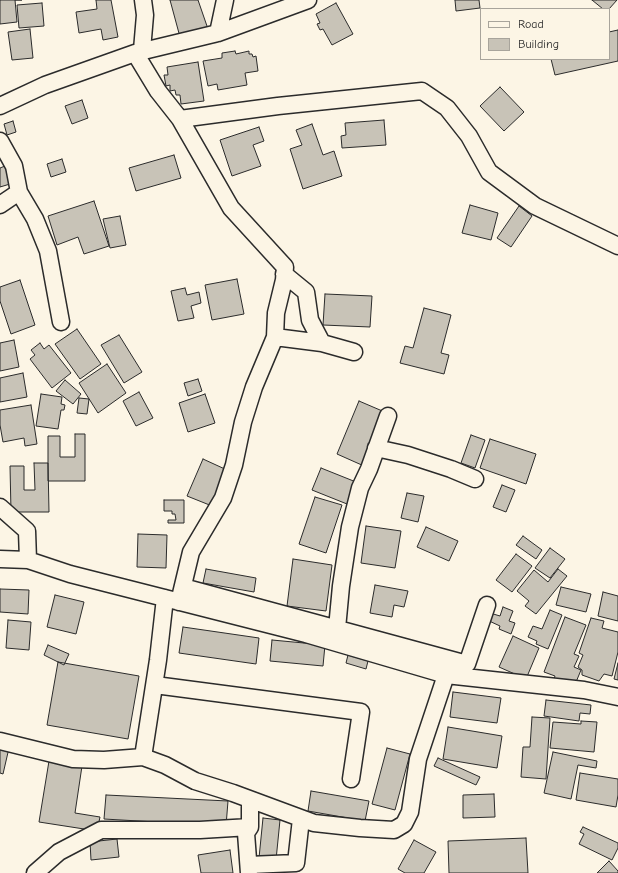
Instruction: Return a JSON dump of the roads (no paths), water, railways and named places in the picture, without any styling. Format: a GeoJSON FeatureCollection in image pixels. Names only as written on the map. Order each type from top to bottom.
{"type":"FeatureCollection","features":[{"type":"Feature","properties":{"kind":"street"},"geometry":{"type":"LineString","coordinates":[[143,0],[145,15],[138,52],[158,91],[180,119],[231,208],[285,267],[284,280],[276,313],[275,337],[254,387],[243,422],[234,465],[223,498],[191,552],[176,596],[155,685],[143,757]]}},
{"type":"Feature","properties":{"kind":"street"},"geometry":{"type":"LineString","coordinates":[[218,33],[225,0]]}},
{"type":"Feature","properties":{"kind":"street"},"geometry":{"type":"LineString","coordinates":[[0,106],[45,85],[138,52],[218,33],[308,0]]}},
{"type":"Feature","properties":{"kind":"street"},"geometry":{"type":"LineString","coordinates":[[180,119],[278,106],[422,91],[447,108],[469,136],[489,172],[535,206],[618,246]]}},
{"type":"Feature","properties":{"kind":"street"},"geometry":{"type":"LineString","coordinates":[[0,141],[14,166],[19,192],[35,219],[48,251],[61,322]]}},
{"type":"Feature","properties":{"kind":"street"},"geometry":{"type":"LineString","coordinates":[[0,205],[19,192]]}},
{"type":"Feature","properties":{"kind":"street"},"geometry":{"type":"LineString","coordinates":[[284,274],[306,292],[310,320],[322,343]]}},
{"type":"Feature","properties":{"kind":"street"},"geometry":{"type":"LineString","coordinates":[[275,337],[322,343],[354,352]]}},
{"type":"Feature","properties":{"kind":"street"},"geometry":{"type":"LineString","coordinates":[[336,636],[340,586],[350,527],[360,488],[369,469],[388,416]]}},
{"type":"Feature","properties":{"kind":"street"},"geometry":{"type":"LineString","coordinates":[[376,448],[408,455],[451,469],[475,479]]}},
{"type":"Feature","properties":{"kind":"street"},"geometry":{"type":"LineString","coordinates":[[0,507],[27,531],[28,560]]}},
{"type":"Feature","properties":{"kind":"street"},"geometry":{"type":"LineString","coordinates":[[0,559],[28,560],[70,574],[176,596],[336,636],[467,664],[487,605]]}},
{"type":"Feature","properties":{"kind":"street"},"geometry":{"type":"LineString","coordinates":[[336,636],[446,675],[584,690],[618,697]]}},
{"type":"Feature","properties":{"kind":"street"},"geometry":{"type":"LineString","coordinates":[[0,740],[73,759],[104,760],[143,757],[164,765],[195,781],[314,823],[394,830],[404,824],[410,812],[418,759],[446,675]]}},
{"type":"Feature","properties":{"kind":"street"},"geometry":{"type":"LineString","coordinates":[[155,685],[361,712],[351,779]]}},
{"type":"Feature","properties":{"kind":"street"},"geometry":{"type":"LineString","coordinates":[[250,801],[250,827],[246,833],[249,869],[296,863],[301,819]]}},
{"type":"Feature","properties":{"kind":"street"},"geometry":{"type":"LineString","coordinates":[[35,873],[59,852],[101,830],[200,830],[250,827]]}}]}
